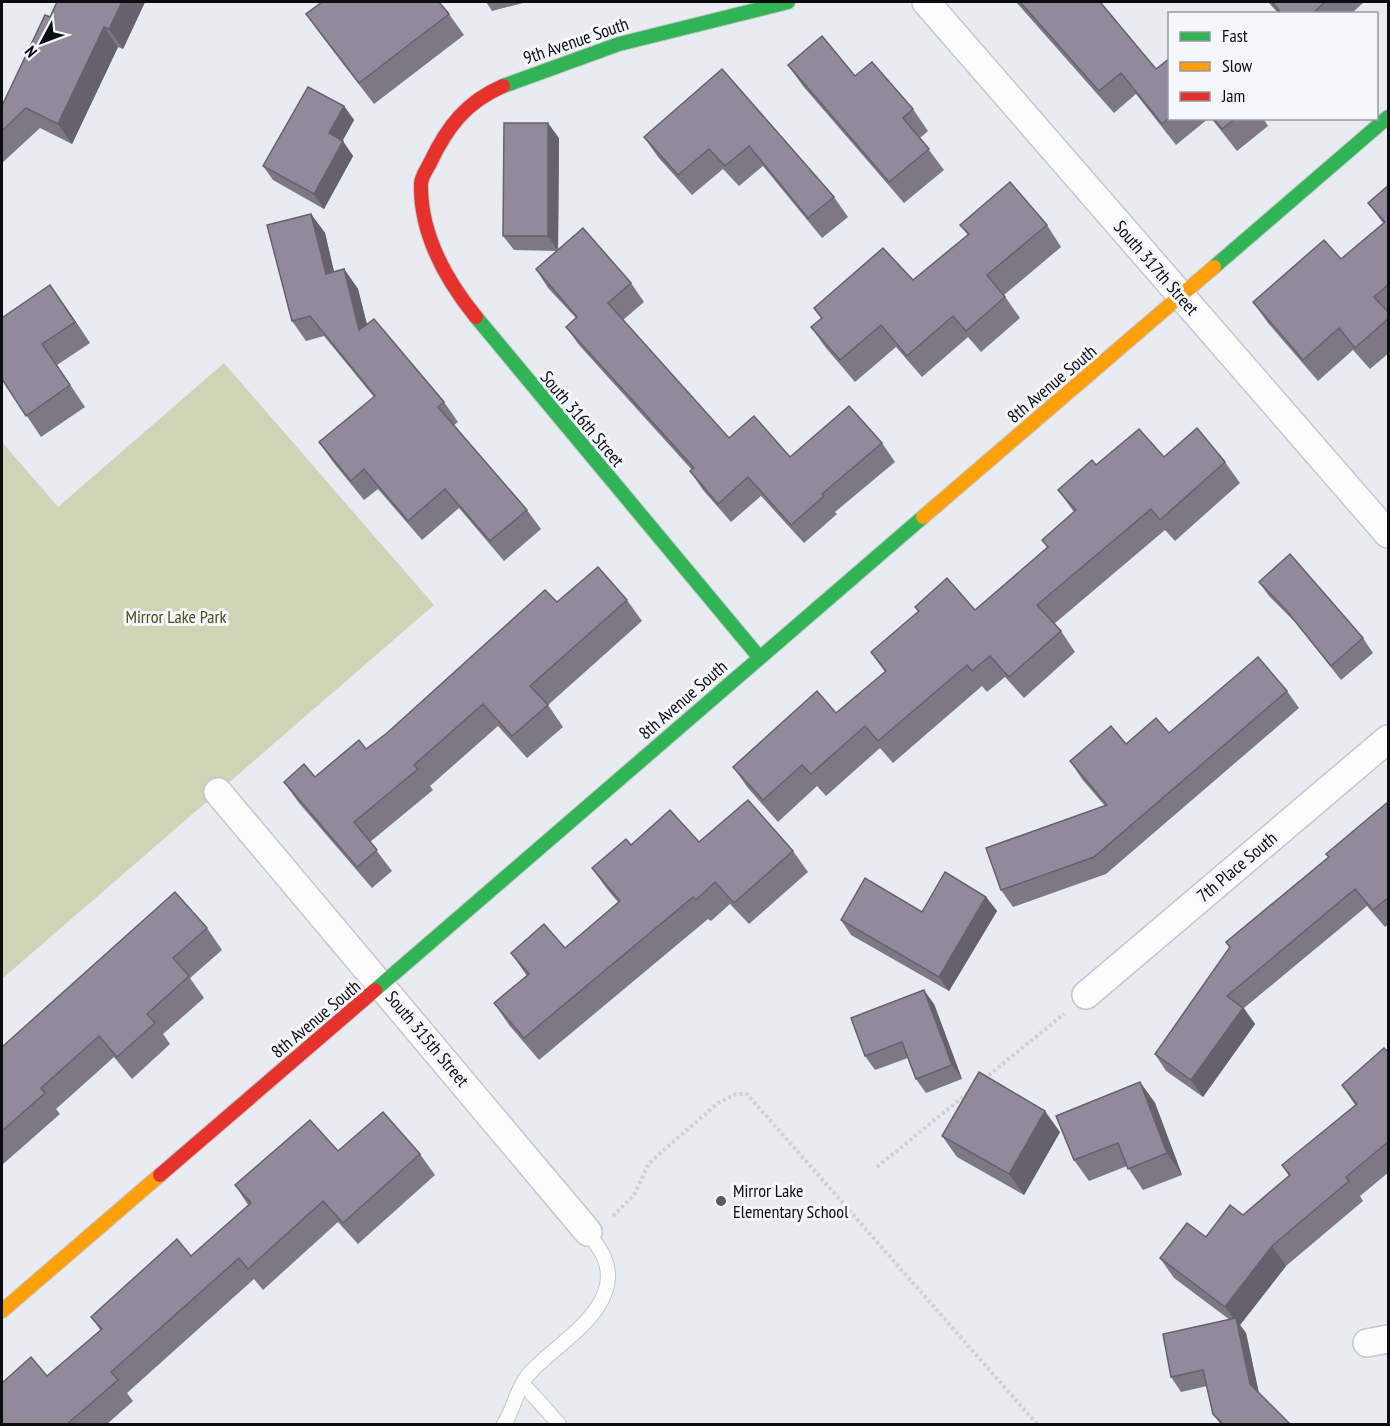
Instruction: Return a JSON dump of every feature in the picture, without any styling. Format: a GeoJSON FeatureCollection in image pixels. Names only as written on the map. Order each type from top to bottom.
{"type":"FeatureCollection","features":[{"type":"Feature","properties":{"kind":"street","name":"9th Avenue South"},"geometry":{"type":"LineString","coordinates":[[421,182],[444,132],[482,95],[542,70],[619,44],[788,2]]}},
{"type":"Feature","properties":{"kind":"street","name":"South 317th Street"},"geometry":{"type":"LineString","coordinates":[[926,2],[1181,298],[1389,534]]}},
{"type":"Feature","properties":{"kind":"street","name":"8th Avenue South"},"geometry":{"type":"LineString","coordinates":[[2,1311],[383,986],[759,657],[1181,298],[1389,117]]}},
{"type":"Feature","properties":{"kind":"street","name":"South 316th Street"},"geometry":{"type":"LineString","coordinates":[[421,182],[427,227],[433,246],[440,264],[463,301],[512,363],[759,657]]}},
{"type":"Feature","properties":{"kind":"street","name":"7th Place South"},"geometry":{"type":"LineString","coordinates":[[1086,995],[1389,739]]}},
{"type":"Feature","properties":{"kind":"street","name":"South 315th Street"},"geometry":{"type":"LineString","coordinates":[[218,792],[590,1234]]}},
{"type":"Feature","properties":{"kind":"lane"},"geometry":{"type":"LineString","coordinates":[[504,1425],[527,1376],[595,1312],[604,1294],[607,1276],[604,1257],[590,1234]]}},
{"type":"Feature","properties":{"kind":"lane"},"geometry":{"type":"LineString","coordinates":[[524,1384],[558,1425]]}},
{"type":"Feature","properties":{"kind":"path"},"geometry":{"type":"LineString","coordinates":[[877,1167],[1086,995]]}},
{"type":"Feature","properties":{"kind":"path"},"geometry":{"type":"LineString","coordinates":[[590,1234],[634,1195],[649,1163],[718,1103],[736,1094],[747,1094],[1037,1425]]}},
{"type":"Feature","properties":{"kind":"green space","name":"Mirror Lake Park"},"geometry":{"type":"Polygon","coordinates":[[[224,363],[434,605],[2,979],[2,442],[58,507],[224,363]]]}},
{"type":"Feature","properties":{"kind":"building"},"geometry":{"type":"Polygon","coordinates":[[[57,2],[122,2],[109,29],[104,27],[58,124],[26,108],[2,131],[2,106],[45,15],[50,17],[57,2]]]}},
{"type":"Feature","properties":{"kind":"building"},"geometry":{"type":"Polygon","coordinates":[[[322,2],[439,2],[449,14],[359,83],[306,14],[322,2]]]}},
{"type":"Feature","properties":{"kind":"building"},"geometry":{"type":"Polygon","coordinates":[[[1020,2],[1100,2],[1156,69],[1168,60],[1168,119],[1162,124],[1121,73],[1099,91],[1020,2]]]}},
{"type":"Feature","properties":{"kind":"building"},"geometry":{"type":"Polygon","coordinates":[[[1272,2],[1325,2],[1314,12],[1280,12],[1272,2]]]}},
{"type":"Feature","properties":{"kind":"building"},"geometry":{"type":"Polygon","coordinates":[[[822,36],[855,76],[872,62],[913,109],[903,118],[929,149],[889,182],[788,65],[822,36]]]}},
{"type":"Feature","properties":{"kind":"building"},"geometry":{"type":"Polygon","coordinates":[[[722,69],[834,197],[808,218],[749,146],[725,166],[709,149],[678,175],[644,137],[722,69]]]}},
{"type":"Feature","properties":{"kind":"building"},"geometry":{"type":"Polygon","coordinates":[[[308,87],[344,106],[329,133],[343,141],[314,194],[263,166],[308,87]]]}},
{"type":"Feature","properties":{"kind":"building"},"geometry":{"type":"Polygon","coordinates":[[[1215,120],[1233,120],[1222,129],[1215,120]]]}},
{"type":"Feature","properties":{"kind":"building"},"geometry":{"type":"Polygon","coordinates":[[[504,123],[548,123],[548,236],[503,236],[504,123]]]}},
{"type":"Feature","properties":{"kind":"building"},"geometry":{"type":"Polygon","coordinates":[[[1010,182],[1047,225],[987,275],[1005,297],[966,331],[953,316],[907,356],[881,325],[840,360],[811,327],[822,318],[814,308],[883,248],[913,280],[969,234],[960,225],[1010,182]]]}},
{"type":"Feature","properties":{"kind":"building"},"geometry":{"type":"Polygon","coordinates":[[[1389,185],[1389,284],[1374,297],[1389,313],[1389,318],[1355,348],[1339,328],[1303,360],[1253,302],[1324,240],[1341,259],[1385,222],[1368,203],[1389,185]]]}},
{"type":"Feature","properties":{"kind":"building"},"geometry":{"type":"Polygon","coordinates":[[[311,214],[326,274],[344,269],[359,330],[374,319],[444,402],[438,407],[527,510],[490,541],[445,489],[408,521],[364,469],[351,481],[319,442],[375,396],[310,316],[292,321],[267,225],[311,214]]]}},
{"type":"Feature","properties":{"kind":"building"},"geometry":{"type":"Polygon","coordinates":[[[583,228],[631,283],[608,303],[729,438],[754,416],[790,457],[849,406],[882,443],[822,494],[824,496],[791,525],[748,477],[718,504],[690,471],[694,468],[566,327],[577,317],[536,269],[583,228]]]}},
{"type":"Feature","properties":{"kind":"building"},"geometry":{"type":"Polygon","coordinates":[[[50,285],[75,322],[42,344],[70,385],[26,416],[2,379],[2,318],[50,285]]]}},
{"type":"Feature","properties":{"kind":"building"},"geometry":{"type":"Polygon","coordinates":[[[1197,428],[1225,462],[1160,520],[1151,509],[1037,605],[1061,631],[1009,677],[990,656],[972,671],[967,665],[878,741],[865,726],[811,774],[802,765],[763,800],[733,767],[817,691],[836,713],[886,671],[871,652],[919,611],[915,607],[947,578],[975,610],[1048,547],[1042,540],[1076,510],[1058,490],[1092,460],[1096,465],[1139,429],[1164,457],[1197,428]]]}},
{"type":"Feature","properties":{"kind":"building"},"geometry":{"type":"Polygon","coordinates":[[[1290,554],[1363,638],[1331,666],[1286,610],[1259,582],[1290,554]]]}},
{"type":"Feature","properties":{"kind":"building"},"geometry":{"type":"Polygon","coordinates":[[[598,567],[627,600],[530,686],[548,705],[512,736],[483,704],[414,765],[418,769],[354,822],[377,850],[357,867],[284,782],[304,764],[315,777],[359,740],[366,749],[387,733],[545,590],[557,602],[598,567]]]}},
{"type":"Feature","properties":{"kind":"building"},"geometry":{"type":"Polygon","coordinates":[[[1258,657],[1287,691],[1094,857],[1001,890],[986,848],[1107,805],[1070,761],[1111,726],[1126,744],[1156,718],[1169,733],[1258,657]]]}},
{"type":"Feature","properties":{"kind":"building"},"geometry":{"type":"Polygon","coordinates":[[[748,800],[793,851],[734,903],[715,882],[696,900],[693,897],[524,1038],[494,1003],[529,974],[511,953],[544,924],[565,948],[620,901],[592,868],[626,839],[631,845],[670,810],[699,842],[748,800]]]}},
{"type":"Feature","properties":{"kind":"building"},"geometry":{"type":"Polygon","coordinates":[[[1389,801],[1389,897],[1373,910],[1355,889],[1227,996],[1243,1008],[1191,1080],[1155,1054],[1230,947],[1226,942],[1329,857],[1326,854],[1389,801]]]}},
{"type":"Feature","properties":{"kind":"building"},"geometry":{"type":"Polygon","coordinates":[[[945,872],[986,897],[939,977],[841,920],[865,878],[922,912],[945,872]]]}},
{"type":"Feature","properties":{"kind":"building"},"geometry":{"type":"Polygon","coordinates":[[[175,892],[207,928],[173,958],[189,976],[147,1014],[155,1023],[117,1057],[99,1036],[41,1088],[45,1093],[2,1131],[2,1047],[175,892]]]}},
{"type":"Feature","properties":{"kind":"building"},"geometry":{"type":"Polygon","coordinates":[[[924,990],[952,1065],[916,1079],[902,1042],[865,1056],[851,1018],[924,990]]]}},
{"type":"Feature","properties":{"kind":"building"},"geometry":{"type":"Polygon","coordinates":[[[1384,1048],[1389,1053],[1389,1141],[1346,1177],[1349,1181],[1272,1246],[1225,1307],[1160,1258],[1187,1223],[1206,1237],[1230,1205],[1243,1215],[1290,1175],[1282,1165],[1357,1104],[1342,1085],[1384,1048]]]}},
{"type":"Feature","properties":{"kind":"building"},"geometry":{"type":"Polygon","coordinates":[[[979,1072],[1045,1111],[1009,1174],[942,1136],[979,1072]]]}},
{"type":"Feature","properties":{"kind":"building"},"geometry":{"type":"Polygon","coordinates":[[[1140,1082],[1167,1153],[1128,1169],[1118,1143],[1074,1160],[1056,1116],[1140,1082]]]}},
{"type":"Feature","properties":{"kind":"building"},"geometry":{"type":"Polygon","coordinates":[[[383,1112],[420,1154],[343,1223],[323,1201],[248,1269],[239,1258],[111,1372],[118,1380],[66,1425],[2,1425],[2,1383],[31,1357],[47,1376],[102,1329],[91,1317],[177,1239],[191,1256],[251,1203],[235,1185],[310,1120],[338,1151],[383,1112]]]}},
{"type":"Feature","properties":{"kind":"building"},"geometry":{"type":"Polygon","coordinates":[[[1236,1318],[1250,1384],[1291,1425],[1224,1425],[1213,1414],[1203,1370],[1171,1377],[1163,1334],[1236,1318]]]}},
{"type":"Feature","properties":{"kind":"traffic: fast"},"geometry":{"type":"LineString","coordinates":[[503,86],[619,44],[788,2]]}},
{"type":"Feature","properties":{"kind":"traffic: fast"},"geometry":{"type":"LineString","coordinates":[[1214,267],[1388,117]]}},
{"type":"Feature","properties":{"kind":"traffic: fast"},"geometry":{"type":"LineString","coordinates":[[476,317],[759,657]]}},
{"type":"Feature","properties":{"kind":"traffic: fast"},"geometry":{"type":"LineString","coordinates":[[375,990],[923,517]]}},
{"type":"Feature","properties":{"kind":"traffic: slow"},"geometry":{"type":"LineString","coordinates":[[923,517],[1214,267]]}},
{"type":"Feature","properties":{"kind":"traffic: slow"},"geometry":{"type":"LineString","coordinates":[[2,1311],[160,1175]]}},
{"type":"Feature","properties":{"kind":"traffic: jam"},"geometry":{"type":"LineString","coordinates":[[476,317],[445,272],[430,238],[422,202],[421,181],[443,138],[459,117],[478,100],[503,86]]}},
{"type":"Feature","properties":{"kind":"traffic: jam"},"geometry":{"type":"LineString","coordinates":[[160,1175],[375,990]]}},
{"type":"Feature","properties":{"kind":"place","name":"Mirror Lake Elementary School"},"geometry":{"type":"Point","coordinates":[721,1201]}}]}
